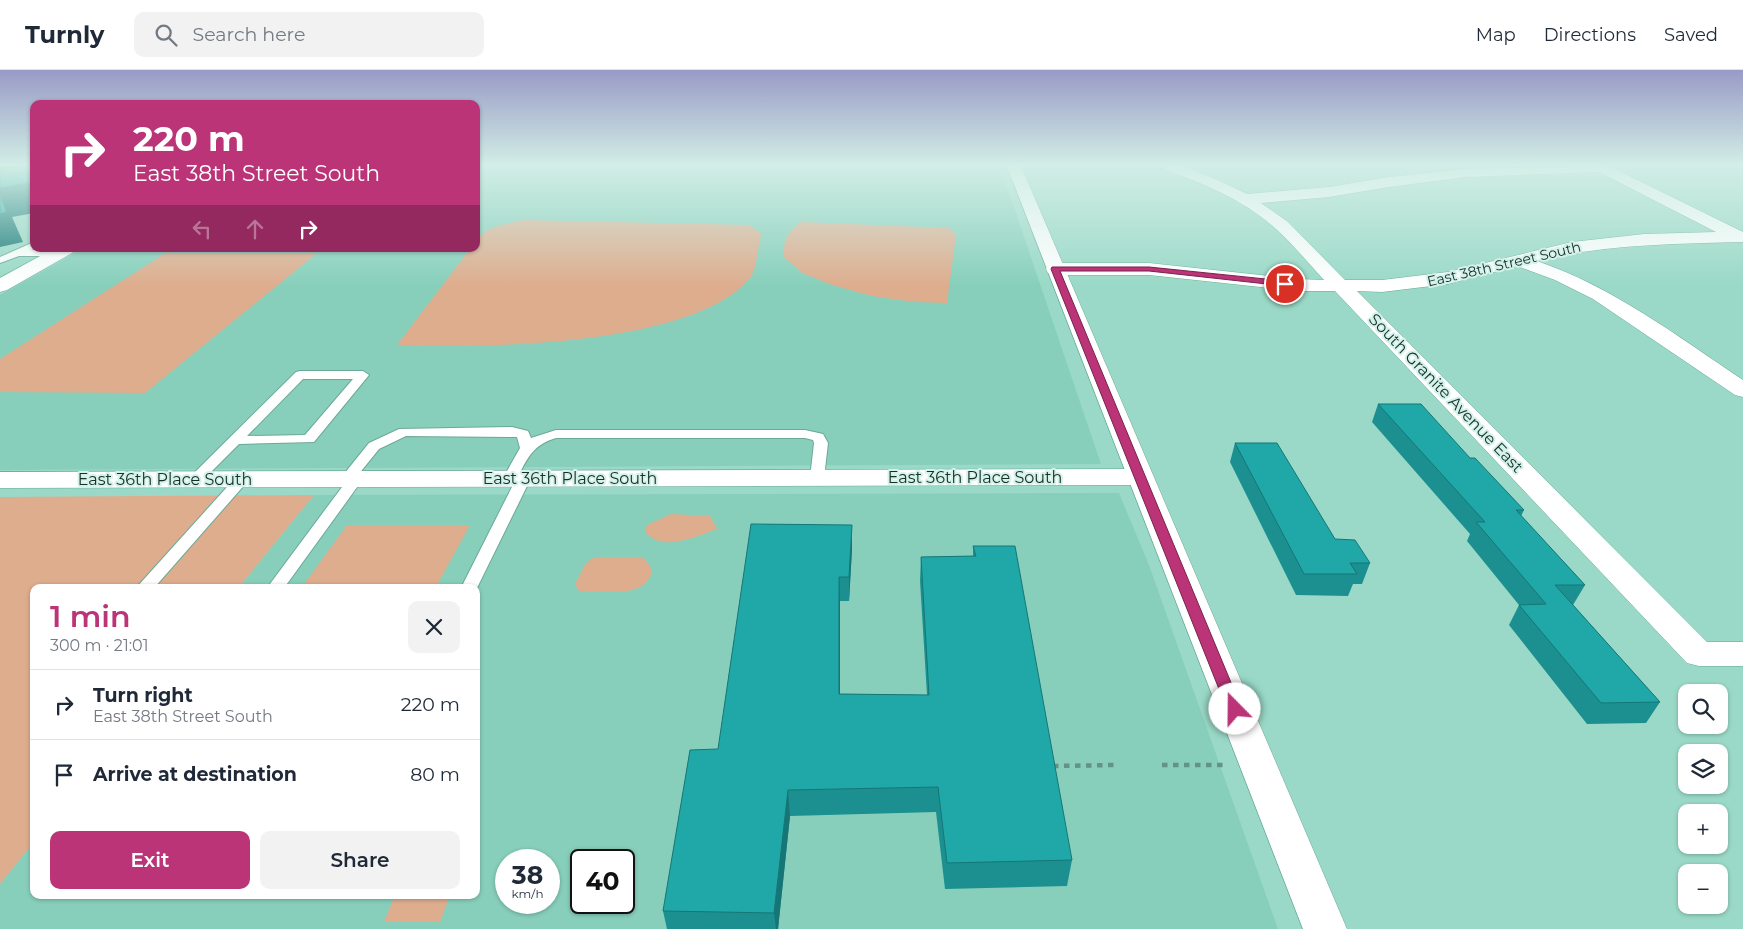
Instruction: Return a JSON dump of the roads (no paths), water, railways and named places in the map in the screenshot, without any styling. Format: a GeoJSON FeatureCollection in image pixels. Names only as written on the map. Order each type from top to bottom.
{"type":"FeatureCollection","features":[{"type":"Feature","properties":{"kind":"street"},"geometry":{"type":"LineString","coordinates":[[1030,206],[1325,929]]}},
{"type":"Feature","properties":{"kind":"street","name":"South Granite Avenue East"},"geometry":{"type":"LineString","coordinates":[[1256,206],[1282,226],[1699,654],[1743,654]]}},
{"type":"Feature","properties":{"kind":"street"},"geometry":{"type":"LineString","coordinates":[[1678,206],[1742,238]]}},
{"type":"Feature","properties":{"kind":"street","name":"East 38th Street South"},"geometry":{"type":"LineString","coordinates":[[1055,269],[1149,269],[1258,281],[1341,286],[1421,282],[1448,278],[1572,247],[1644,239],[1742,238]]}},
{"type":"Feature","properties":{"kind":"street"},"geometry":{"type":"LineString","coordinates":[[0,286],[60,252]]}},
{"type":"Feature","properties":{"kind":"street"},"geometry":{"type":"LineString","coordinates":[[1518,261],[1562,276],[1600,295],[1743,390]]}},
{"type":"Feature","properties":{"kind":"street","name":"East 36th Place South"},"geometry":{"type":"LineString","coordinates":[[0,480],[1141,477]]}},
{"type":"Feature","properties":{"kind":"lane"},"geometry":{"type":"LineString","coordinates":[[0,260],[30,247]]}},
{"type":"Feature","properties":{"kind":"lane"},"geometry":{"type":"LineString","coordinates":[[18,253],[40,252]]}},
{"type":"Feature","properties":{"kind":"lane"},"geometry":{"type":"LineString","coordinates":[[196,479],[235,440],[300,375],[363,375],[309,439],[235,440]]}},
{"type":"Feature","properties":{"kind":"lane"},"geometry":{"type":"LineString","coordinates":[[278,584],[374,446],[404,432],[512,432],[523,434],[527,447],[517,478],[471,584]]}},
{"type":"Feature","properties":{"kind":"lane"},"geometry":{"type":"LineString","coordinates":[[527,447],[541,437],[556,434],[805,434],[818,437],[822,443],[817,478]]}},
{"type":"Feature","properties":{"kind":"lane"},"geometry":{"type":"LineString","coordinates":[[148,584],[242,479]]}}]}
